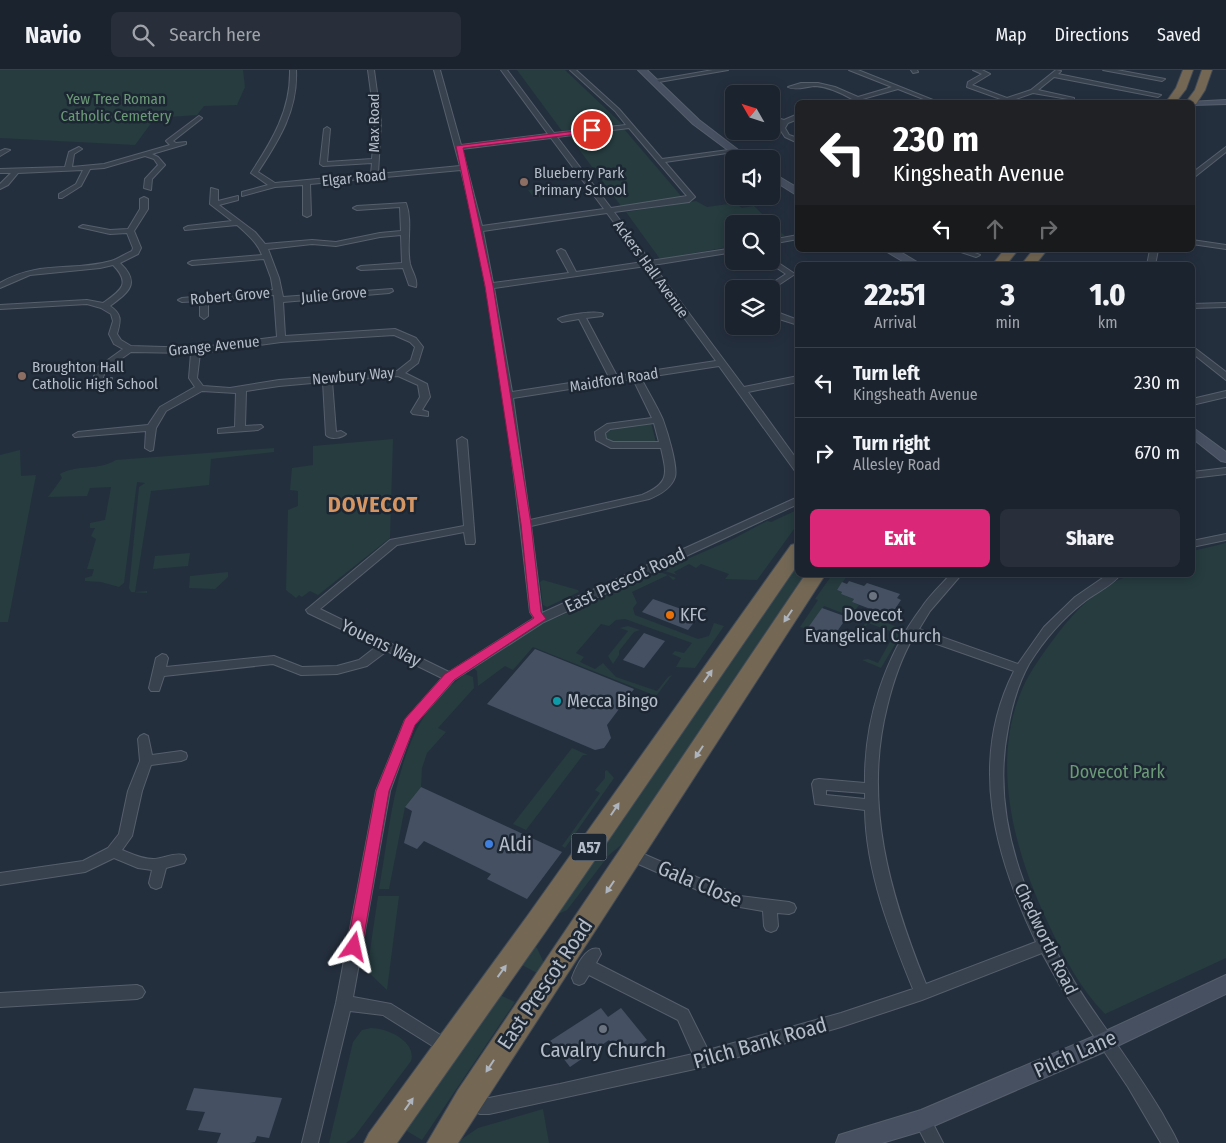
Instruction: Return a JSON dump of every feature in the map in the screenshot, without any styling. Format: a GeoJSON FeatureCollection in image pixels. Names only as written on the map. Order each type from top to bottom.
{"type":"FeatureCollection","features":[{"type":"Feature","properties":{"kind":"highway"},"geometry":{"type":"LineString","coordinates":[[1176,100],[1188,70]]}},
{"type":"Feature","properties":{"kind":"highway"},"geometry":{"type":"LineString","coordinates":[[1194,100],[1201,89],[1207,70]]}},
{"type":"Feature","properties":{"kind":"highway"},"geometry":{"type":"LineString","coordinates":[[1001,262],[1009,252]]}},
{"type":"Feature","properties":{"kind":"highway"},"geometry":{"type":"LineString","coordinates":[[1030,262],[1038,252]]}},
{"type":"Feature","properties":{"kind":"highway","name":"A57"},"geometry":{"type":"LineString","coordinates":[[380,1143],[795,553]]}},
{"type":"Feature","properties":{"kind":"highway","name":"East Prescot Road"},"geometry":{"type":"LineString","coordinates":[[442,1143],[468,1100],[632,855],[814,577]]}},
{"type":"Feature","properties":{"kind":"street"},"geometry":{"type":"LineString","coordinates":[[274,186],[254,172],[272,145],[292,106],[293,70]]}},
{"type":"Feature","properties":{"kind":"street","name":"Max Road"},"geometry":{"type":"LineString","coordinates":[[371,70],[378,122],[374,176]]}},
{"type":"Feature","properties":{"kind":"street"},"geometry":{"type":"LineString","coordinates":[[443,70],[437,70],[459,146],[479,230],[489,286],[526,524],[536,612],[540,619]]}},
{"type":"Feature","properties":{"kind":"street","name":"Ackers Hall Avenue"},"geometry":{"type":"LineString","coordinates":[[504,70],[720,363],[742,390],[795,465]]}},
{"type":"Feature","properties":{"kind":"street"},"geometry":{"type":"LineString","coordinates":[[479,230],[686,200],[691,197],[617,110],[573,70]]}},
{"type":"Feature","properties":{"kind":"street"},"geometry":{"type":"LineString","coordinates":[[642,70],[696,122],[734,150]]}},
{"type":"Feature","properties":{"kind":"street"},"geometry":{"type":"LineString","coordinates":[[653,80],[723,70]]}},
{"type":"Feature","properties":{"kind":"street"},"geometry":{"type":"LineString","coordinates":[[852,70],[930,100]]}},
{"type":"Feature","properties":{"kind":"street"},"geometry":{"type":"LineString","coordinates":[[976,70],[987,74],[970,83],[969,86],[1006,100]]}},
{"type":"Feature","properties":{"kind":"street"},"geometry":{"type":"LineString","coordinates":[[1011,100],[1033,91],[1058,70]]}},
{"type":"Feature","properties":{"kind":"street"},"geometry":{"type":"LineString","coordinates":[[1106,70],[1162,80]]}},
{"type":"Feature","properties":{"kind":"street"},"geometry":{"type":"LineString","coordinates":[[1052,75],[1158,95]]}},
{"type":"Feature","properties":{"kind":"street"},"geometry":{"type":"LineString","coordinates":[[791,87],[812,83],[826,85],[858,99]]}},
{"type":"Feature","properties":{"kind":"street"},"geometry":{"type":"LineString","coordinates":[[854,100],[898,87]]}},
{"type":"Feature","properties":{"kind":"street"},"geometry":{"type":"LineString","coordinates":[[1033,91],[1072,99]]}},
{"type":"Feature","properties":{"kind":"street"},"geometry":{"type":"LineString","coordinates":[[1195,103],[1226,102]]}},
{"type":"Feature","properties":{"kind":"street"},"geometry":{"type":"LineString","coordinates":[[795,117],[785,122],[782,128],[784,134],[795,140]]}},
{"type":"Feature","properties":{"kind":"street"},"geometry":{"type":"LineString","coordinates":[[174,145],[169,141],[199,118]]}},
{"type":"Feature","properties":{"kind":"street"},"geometry":{"type":"LineString","coordinates":[[780,121],[785,122]]}},
{"type":"Feature","properties":{"kind":"street"},"geometry":{"type":"LineString","coordinates":[[459,146],[630,126]]}},
{"type":"Feature","properties":{"kind":"street"},"geometry":{"type":"LineString","coordinates":[[327,129],[323,164],[374,161]]}},
{"type":"Feature","properties":{"kind":"street"},"geometry":{"type":"LineString","coordinates":[[0,171],[88,167],[117,163],[184,143]]}},
{"type":"Feature","properties":{"kind":"street"},"geometry":{"type":"LineString","coordinates":[[68,168],[71,153],[78,149]]}},
{"type":"Feature","properties":{"kind":"street"},"geometry":{"type":"LineString","coordinates":[[1195,175],[1226,149]]}},
{"type":"Feature","properties":{"kind":"street"},"geometry":{"type":"LineString","coordinates":[[661,161],[725,151]]}},
{"type":"Feature","properties":{"kind":"street"},"geometry":{"type":"LineString","coordinates":[[144,154],[156,158],[162,165],[149,179],[148,188]]}},
{"type":"Feature","properties":{"kind":"street"},"geometry":{"type":"LineString","coordinates":[[62,196],[79,185],[88,167]]}},
{"type":"Feature","properties":{"kind":"street","name":"Elgar Road"},"geometry":{"type":"LineString","coordinates":[[245,194],[274,186],[464,168]]}},
{"type":"Feature","properties":{"kind":"street"},"geometry":{"type":"LineString","coordinates":[[0,187],[6,184],[16,171]]}},
{"type":"Feature","properties":{"kind":"street"},"geometry":{"type":"LineString","coordinates":[[780,182],[795,191]]}},
{"type":"Feature","properties":{"kind":"street"},"geometry":{"type":"LineString","coordinates":[[306,183],[307,215]]}},
{"type":"Feature","properties":{"kind":"street"},"geometry":{"type":"LineString","coordinates":[[214,190],[214,204]]}},
{"type":"Feature","properties":{"kind":"street"},"geometry":{"type":"LineString","coordinates":[[214,204],[235,198]]}},
{"type":"Feature","properties":{"kind":"street"},"geometry":{"type":"LineString","coordinates":[[130,231],[144,209],[144,200]]}},
{"type":"Feature","properties":{"kind":"street"},"geometry":{"type":"LineString","coordinates":[[214,204],[239,223],[263,247],[265,257],[275,278],[279,296],[281,339]]}},
{"type":"Feature","properties":{"kind":"street"},"geometry":{"type":"LineString","coordinates":[[358,208],[403,205],[405,213],[406,265],[412,275],[412,285]]}},
{"type":"Feature","properties":{"kind":"street"},"geometry":{"type":"LineString","coordinates":[[188,228],[239,223]]}},
{"type":"Feature","properties":{"kind":"street"},"geometry":{"type":"LineString","coordinates":[[83,227],[110,232],[130,231]]}},
{"type":"Feature","properties":{"kind":"street"},"geometry":{"type":"LineString","coordinates":[[0,286],[25,273],[43,269],[105,265],[115,262],[135,252],[136,248],[130,231]]}},
{"type":"Feature","properties":{"kind":"street"},"geometry":{"type":"LineString","coordinates":[[263,247],[312,242],[336,244],[380,234],[404,233]]}},
{"type":"Feature","properties":{"kind":"street"},"geometry":{"type":"LineString","coordinates":[[780,240],[795,238]]}},
{"type":"Feature","properties":{"kind":"street"},"geometry":{"type":"LineString","coordinates":[[1195,242],[1226,247]]}},
{"type":"Feature","properties":{"kind":"street"},"geometry":{"type":"LineString","coordinates":[[560,251],[574,276]]}},
{"type":"Feature","properties":{"kind":"street"},"geometry":{"type":"LineString","coordinates":[[489,286],[574,276],[725,251]]}},
{"type":"Feature","properties":{"kind":"street"},"geometry":{"type":"LineString","coordinates":[[893,252],[911,262]]}},
{"type":"Feature","properties":{"kind":"street"},"geometry":{"type":"LineString","coordinates":[[966,252],[976,255]]}},
{"type":"Feature","properties":{"kind":"street"},"geometry":{"type":"LineString","coordinates":[[192,263],[265,257]]}},
{"type":"Feature","properties":{"kind":"street"},"geometry":{"type":"LineString","coordinates":[[104,306],[126,291],[129,281],[126,271],[115,262]]}},
{"type":"Feature","properties":{"kind":"street"},"geometry":{"type":"LineString","coordinates":[[360,268],[406,265]]}},
{"type":"Feature","properties":{"kind":"street"},"geometry":{"type":"LineString","coordinates":[[780,265],[794,274],[780,282]]}},
{"type":"Feature","properties":{"kind":"street","name":"Julie Grove"},"geometry":{"type":"LineString","coordinates":[[279,296],[389,291]]}},
{"type":"Feature","properties":{"kind":"street","name":"Robert Grove"},"geometry":{"type":"LineString","coordinates":[[182,300],[279,296]]}},
{"type":"Feature","properties":{"kind":"street"},"geometry":{"type":"LineString","coordinates":[[204,299],[204,316]]}},
{"type":"Feature","properties":{"kind":"street"},"geometry":{"type":"LineString","coordinates":[[0,307],[87,302],[104,306],[115,313],[117,321],[113,334],[117,342],[128,349],[101,369],[97,380],[109,380]]}},
{"type":"Feature","properties":{"kind":"street"},"geometry":{"type":"LineString","coordinates":[[1195,306],[1226,305]]}},
{"type":"Feature","properties":{"kind":"street"},"geometry":{"type":"LineString","coordinates":[[562,319],[599,314]]}},
{"type":"Feature","properties":{"kind":"street"},"geometry":{"type":"LineString","coordinates":[[581,316],[615,380]]}},
{"type":"Feature","properties":{"kind":"street"},"geometry":{"type":"LineString","coordinates":[[780,316],[795,322]]}},
{"type":"Feature","properties":{"kind":"street","name":"Newbury Way"},"geometry":{"type":"LineString","coordinates":[[200,388],[218,391],[241,390],[279,383],[327,381],[399,373],[415,361],[419,347],[413,340],[395,332],[281,339]]}},
{"type":"Feature","properties":{"kind":"street","name":"Grange Avenue"},"geometry":{"type":"LineString","coordinates":[[128,349],[196,351],[281,339]]}},
{"type":"Feature","properties":{"kind":"street"},"geometry":{"type":"LineString","coordinates":[[150,448],[151,428],[163,409],[182,396],[200,388],[193,378],[196,351]]}},
{"type":"Feature","properties":{"kind":"street"},"geometry":{"type":"LineString","coordinates":[[1195,351],[1226,377]]}},
{"type":"Feature","properties":{"kind":"street","name":"Maidford Road"},"geometry":{"type":"LineString","coordinates":[[507,396],[720,363]]}},
{"type":"Feature","properties":{"kind":"street"},"geometry":{"type":"LineString","coordinates":[[399,373],[422,384],[425,397],[416,412],[425,414]]}},
{"type":"Feature","properties":{"kind":"street"},"geometry":{"type":"LineString","coordinates":[[526,524],[654,493],[662,488],[671,476],[658,420],[636,377]]}},
{"type":"Feature","properties":{"kind":"street"},"geometry":{"type":"LineString","coordinates":[[742,390],[795,380]]}},
{"type":"Feature","properties":{"kind":"street"},"geometry":{"type":"LineString","coordinates":[[327,381],[331,435],[341,434]]}},
{"type":"Feature","properties":{"kind":"street"},"geometry":{"type":"LineString","coordinates":[[240,428],[241,390]]}},
{"type":"Feature","properties":{"kind":"street"},"geometry":{"type":"LineString","coordinates":[[1195,401],[1226,394]]}},
{"type":"Feature","properties":{"kind":"street"},"geometry":{"type":"LineString","coordinates":[[658,420],[602,429],[600,432],[601,440],[612,446],[665,445]]}},
{"type":"Feature","properties":{"kind":"street"},"geometry":{"type":"LineString","coordinates":[[221,431],[258,427]]}},
{"type":"Feature","properties":{"kind":"street"},"geometry":{"type":"LineString","coordinates":[[78,435],[151,428]]}},
{"type":"Feature","properties":{"kind":"street"},"geometry":{"type":"LineString","coordinates":[[1195,433],[1226,458]]}},
{"type":"Feature","properties":{"kind":"street"},"geometry":{"type":"LineString","coordinates":[[462,440],[464,529],[470,542]]}},
{"type":"Feature","properties":{"kind":"street"},"geometry":{"type":"LineString","coordinates":[[1195,475],[1226,471]]}},
{"type":"Feature","properties":{"kind":"street","name":"East Prescot Road"},"geometry":{"type":"LineString","coordinates":[[310,1143],[344,1003],[383,791],[409,723],[450,677],[540,619],[795,501]]}},
{"type":"Feature","properties":{"kind":"street","name":"Youens Way"},"geometry":{"type":"LineString","coordinates":[[450,677],[312,610],[394,542],[464,529]]}},
{"type":"Feature","properties":{"kind":"street"},"geometry":{"type":"LineString","coordinates":[[1195,543],[1226,537]]}},
{"type":"Feature","properties":{"kind":"street"},"geometry":{"type":"LineString","coordinates":[[922,993],[887,901],[879,866],[870,805],[872,749],[877,715],[894,662],[911,631],[933,601],[954,577]]}},
{"type":"Feature","properties":{"kind":"street","name":"Chedworth Road"},"geometry":{"type":"LineString","coordinates":[[1113,577],[1080,598],[1060,616],[1038,641],[1020,670],[1008,697],[1000,726],[997,757],[998,797],[1010,865],[1045,945],[1074,997],[1104,1042],[1121,1063],[1170,1143]]}},
{"type":"Feature","properties":{"kind":"street"},"geometry":{"type":"LineString","coordinates":[[911,631],[1020,670]]}},
{"type":"Feature","properties":{"kind":"street"},"geometry":{"type":"LineString","coordinates":[[160,672],[274,660],[301,671],[337,670],[363,663],[387,645]]}},
{"type":"Feature","properties":{"kind":"street"},"geometry":{"type":"LineString","coordinates":[[156,688],[162,658]]}},
{"type":"Feature","properties":{"kind":"street"},"geometry":{"type":"LineString","coordinates":[[0,879],[85,866],[113,852],[125,836],[135,791],[146,761],[144,739]]}},
{"type":"Feature","properties":{"kind":"street"},"geometry":{"type":"LineString","coordinates":[[146,761],[180,756]]}},
{"type":"Feature","properties":{"kind":"street"},"geometry":{"type":"LineString","coordinates":[[870,788],[819,784],[820,800],[870,805]]}},
{"type":"Feature","properties":{"kind":"street"},"geometry":{"type":"LineString","coordinates":[[113,852],[138,863],[160,866],[179,859]]}},
{"type":"Feature","properties":{"kind":"street","name":"Gala Close"},"geometry":{"type":"LineString","coordinates":[[632,855],[730,899],[749,905],[789,908]]}},
{"type":"Feature","properties":{"kind":"street"},"geometry":{"type":"LineString","coordinates":[[156,882],[160,866]]}},
{"type":"Feature","properties":{"kind":"street"},"geometry":{"type":"LineString","coordinates":[[770,907],[771,926]]}},
{"type":"Feature","properties":{"kind":"street","name":"Pilch Bank Road"},"geometry":{"type":"LineString","coordinates":[[468,1100],[480,1106],[489,1106],[563,1092],[704,1060],[842,1021],[922,993],[1045,945]]}},
{"type":"Feature","properties":{"kind":"street"},"geometry":{"type":"LineString","coordinates":[[587,966],[683,1015],[704,1060]]}},
{"type":"Feature","properties":{"kind":"street","name":"Pilch Lane"},"geometry":{"type":"LineString","coordinates":[[847,1143],[876,1139],[922,1120],[1104,1042],[1226,984]]}},
{"type":"Feature","properties":{"kind":"street"},"geometry":{"type":"LineString","coordinates":[[0,1000],[137,992]]}},
{"type":"Feature","properties":{"kind":"street"},"geometry":{"type":"LineString","coordinates":[[344,1003],[386,1009],[447,1048]]}},
{"type":"Feature","properties":{"kind":"street"},"geometry":{"type":"LineString","coordinates":[[922,1120],[935,1143]]}},
{"type":"Feature","properties":{"kind":"green space","name":"Yew Tree Roman Catholic Cemetery"},"geometry":{"type":"Polygon","coordinates":[[[0,70],[243,70],[245,87],[237,105],[204,106],[197,115],[155,118],[135,145],[0,138],[0,70]]]}},
{"type":"Feature","properties":{"kind":"green space"},"geometry":{"type":"Polygon","coordinates":[[[517,70],[565,70],[622,124],[562,131],[517,70]]]}},
{"type":"Feature","properties":{"kind":"green space"},"geometry":{"type":"Polygon","coordinates":[[[624,129],[682,197],[621,206],[569,136],[624,129]]]}},
{"type":"Feature","properties":{"kind":"green space"},"geometry":{"type":"Polygon","coordinates":[[[572,184],[577,191],[534,198],[528,190],[572,184]]]}},
{"type":"Feature","properties":{"kind":"green space"},"geometry":{"type":"Polygon","coordinates":[[[696,201],[707,207],[725,204],[738,205],[742,208],[754,206],[763,215],[725,215],[725,248],[660,259],[626,212],[696,201]]]}},
{"type":"Feature","properties":{"kind":"green space"},"geometry":{"type":"Polygon","coordinates":[[[651,423],[656,442],[611,443],[606,441],[605,432],[609,429],[651,423]]]}},
{"type":"Feature","properties":{"kind":"green space"},"geometry":{"type":"Polygon","coordinates":[[[393,439],[390,538],[318,595],[310,591],[302,597],[299,595],[296,598],[286,590],[288,510],[298,506],[298,491],[290,490],[292,468],[313,465],[313,446],[393,439]]]}},
{"type":"Feature","properties":{"kind":"green space"},"geometry":{"type":"Polygon","coordinates":[[[274,448],[274,452],[211,459],[209,485],[151,491],[135,592],[147,591],[147,593],[131,592],[129,588],[139,487],[145,483],[137,482],[124,583],[119,587],[101,582],[85,581],[85,578],[92,576],[94,569],[87,569],[96,539],[91,536],[95,528],[90,528],[90,523],[105,520],[111,487],[90,488],[87,496],[48,497],[62,478],[60,474],[74,469],[102,465],[116,460],[274,448]]]}},
{"type":"Feature","properties":{"kind":"green space"},"geometry":{"type":"Polygon","coordinates":[[[20,450],[21,476],[36,475],[8,622],[0,622],[0,455],[20,450]]]}},
{"type":"Feature","properties":{"kind":"green space"},"geometry":{"type":"Polygon","coordinates":[[[795,511],[795,528],[757,580],[725,579],[729,574],[701,564],[696,568],[689,564],[674,572],[677,575],[662,570],[731,540],[767,521],[771,522],[795,511]]]}},
{"type":"Feature","properties":{"kind":"green space","name":"Dovecot Park"},"geometry":{"type":"Polygon","coordinates":[[[1226,543],[1226,958],[1105,1014],[1080,983],[1067,961],[1037,898],[1026,869],[1010,808],[1007,777],[1008,746],[1013,716],[1023,687],[1038,660],[1080,608],[1109,585],[1126,577],[1195,577],[1195,551],[1226,543]]]}},
{"type":"Feature","properties":{"kind":"green space"},"geometry":{"type":"Polygon","coordinates":[[[190,553],[188,566],[153,569],[155,556],[190,553]]]}},
{"type":"Feature","properties":{"kind":"green space"},"geometry":{"type":"Polygon","coordinates":[[[795,569],[795,577],[807,577],[626,841],[609,855],[567,910],[552,917],[795,569]]]}},
{"type":"Feature","properties":{"kind":"green space"},"geometry":{"type":"Polygon","coordinates":[[[228,572],[228,577],[215,589],[189,588],[190,576],[228,572]]]}},
{"type":"Feature","properties":{"kind":"green space"},"geometry":{"type":"Polygon","coordinates":[[[660,572],[668,575],[632,592],[637,603],[633,608],[635,615],[698,639],[709,636],[714,623],[724,626],[695,668],[676,667],[681,658],[672,654],[675,651],[684,653],[692,643],[625,619],[616,620],[609,626],[601,624],[576,653],[584,657],[580,662],[595,669],[603,663],[616,677],[657,691],[668,677],[672,675],[656,696],[533,647],[513,670],[505,666],[478,686],[477,671],[471,666],[544,623],[660,572]]]}},
{"type":"Feature","properties":{"kind":"green space"},"geometry":{"type":"Polygon","coordinates":[[[831,577],[846,577],[837,590],[842,592],[841,594],[854,599],[852,602],[859,605],[854,612],[904,629],[881,668],[862,660],[868,659],[878,663],[895,633],[868,623],[857,638],[864,642],[854,639],[866,622],[824,606],[807,629],[800,627],[818,600],[815,599],[831,577]]]}},
{"type":"Feature","properties":{"kind":"green space"},"geometry":{"type":"Polygon","coordinates":[[[543,580],[578,590],[579,592],[547,607],[543,605],[540,582],[543,580]]]}},
{"type":"Feature","properties":{"kind":"green space"},"geometry":{"type":"Polygon","coordinates":[[[628,626],[640,630],[634,632],[619,651],[619,655],[613,664],[608,656],[628,631],[620,628],[628,626]]]}},
{"type":"Feature","properties":{"kind":"green space"},"geometry":{"type":"Polygon","coordinates":[[[465,674],[473,677],[474,688],[438,728],[446,732],[427,753],[422,768],[421,787],[405,807],[389,889],[379,889],[396,792],[410,744],[434,702],[465,674]]]}},
{"type":"Feature","properties":{"kind":"green space"},"geometry":{"type":"Polygon","coordinates":[[[572,748],[588,755],[583,755],[526,830],[513,824],[572,748]]]}},
{"type":"Feature","properties":{"kind":"green space"},"geometry":{"type":"Polygon","coordinates":[[[607,770],[614,778],[565,848],[562,846],[600,793],[595,790],[605,778],[605,771],[607,770]]]}},
{"type":"Feature","properties":{"kind":"green space"},"geometry":{"type":"Polygon","coordinates":[[[378,896],[399,896],[387,990],[367,971],[378,896]]]}},
{"type":"Feature","properties":{"kind":"green space"},"geometry":{"type":"Polygon","coordinates":[[[533,946],[537,948],[544,963],[537,973],[520,964],[533,946]]]}},
{"type":"Feature","properties":{"kind":"green space"},"geometry":{"type":"Polygon","coordinates":[[[498,994],[515,1002],[422,1140],[405,1130],[498,994]]]}},
{"type":"Feature","properties":{"kind":"green space"},"geometry":{"type":"Polygon","coordinates":[[[371,1028],[385,1030],[400,1037],[410,1048],[412,1054],[411,1061],[354,1137],[346,1143],[329,1143],[353,1042],[362,1030],[371,1028]]]}},
{"type":"Feature","properties":{"kind":"green space"},"geometry":{"type":"Polygon","coordinates":[[[543,1109],[549,1143],[456,1143],[478,1128],[543,1109]]]}},
{"type":"Feature","properties":{"kind":"building","name":"Dovecot Evangelical Church"},"geometry":{"type":"Polygon","coordinates":[[[849,581],[864,586],[867,583],[900,594],[897,598],[901,600],[893,612],[889,610],[886,615],[852,602],[854,599],[841,594],[842,592],[837,590],[842,582],[847,584],[849,581]]]}},
{"type":"Feature","properties":{"kind":"building","name":"KFC"},"geometry":{"type":"Polygon","coordinates":[[[653,599],[698,617],[688,630],[642,612],[653,599]]]}},
{"type":"Feature","properties":{"kind":"building"},"geometry":{"type":"Polygon","coordinates":[[[822,608],[847,617],[832,639],[807,629],[822,608]]]}},
{"type":"Feature","properties":{"kind":"building"},"geometry":{"type":"Polygon","coordinates":[[[644,633],[665,641],[644,668],[623,660],[644,633]]]}},
{"type":"Feature","properties":{"kind":"building","name":"Mecca Bingo"},"geometry":{"type":"Polygon","coordinates":[[[535,649],[634,689],[607,725],[611,738],[604,748],[595,750],[487,704],[535,649]]]}},
{"type":"Feature","properties":{"kind":"building","name":"Aldi"},"geometry":{"type":"Polygon","coordinates":[[[421,787],[562,852],[527,899],[487,879],[491,874],[424,841],[417,849],[404,843],[412,811],[405,807],[421,787]]]}},
{"type":"Feature","properties":{"kind":"building","name":"Cavalry Church"},"geometry":{"type":"Polygon","coordinates":[[[601,1008],[608,1017],[621,1008],[647,1040],[623,1057],[609,1040],[570,1067],[550,1041],[601,1008]]]}},
{"type":"Feature","properties":{"kind":"building"},"geometry":{"type":"Polygon","coordinates":[[[194,1088],[282,1098],[269,1138],[257,1136],[255,1142],[217,1143],[221,1133],[198,1130],[205,1112],[186,1110],[194,1088]]]}},
{"type":"Feature","properties":{"kind":"place","name":"Blueberry Park Primary School"},"geometry":{"type":"Point","coordinates":[524,182]}},
{"type":"Feature","properties":{"kind":"place","name":"Broughton Hall Catholic High School"},"geometry":{"type":"Point","coordinates":[22,376]}},
{"type":"Feature","properties":{"kind":"place","name":"Dovecot Evangelical Church"},"geometry":{"type":"Point","coordinates":[873,596]}},
{"type":"Feature","properties":{"kind":"place","name":"KFC"},"geometry":{"type":"Point","coordinates":[670,615]}},
{"type":"Feature","properties":{"kind":"place","name":"Mecca Bingo"},"geometry":{"type":"Point","coordinates":[557,701]}},
{"type":"Feature","properties":{"kind":"place","name":"Aldi"},"geometry":{"type":"Point","coordinates":[489,844]}},
{"type":"Feature","properties":{"kind":"place","name":"Cavalry Church"},"geometry":{"type":"Point","coordinates":[603,1029]}},
{"type":"Feature","properties":{"kind":"district","name":"DOVECOT"},"geometry":{"type":"Point","coordinates":[373,504]}},
{"type":"Feature","properties":{"kind":"route"},"geometry":{"type":"LineString","coordinates":[[354,947],[383,791],[409,723],[450,677],[540,619],[536,612],[526,524],[489,286],[479,230],[459,146],[592,130]]}}]}
